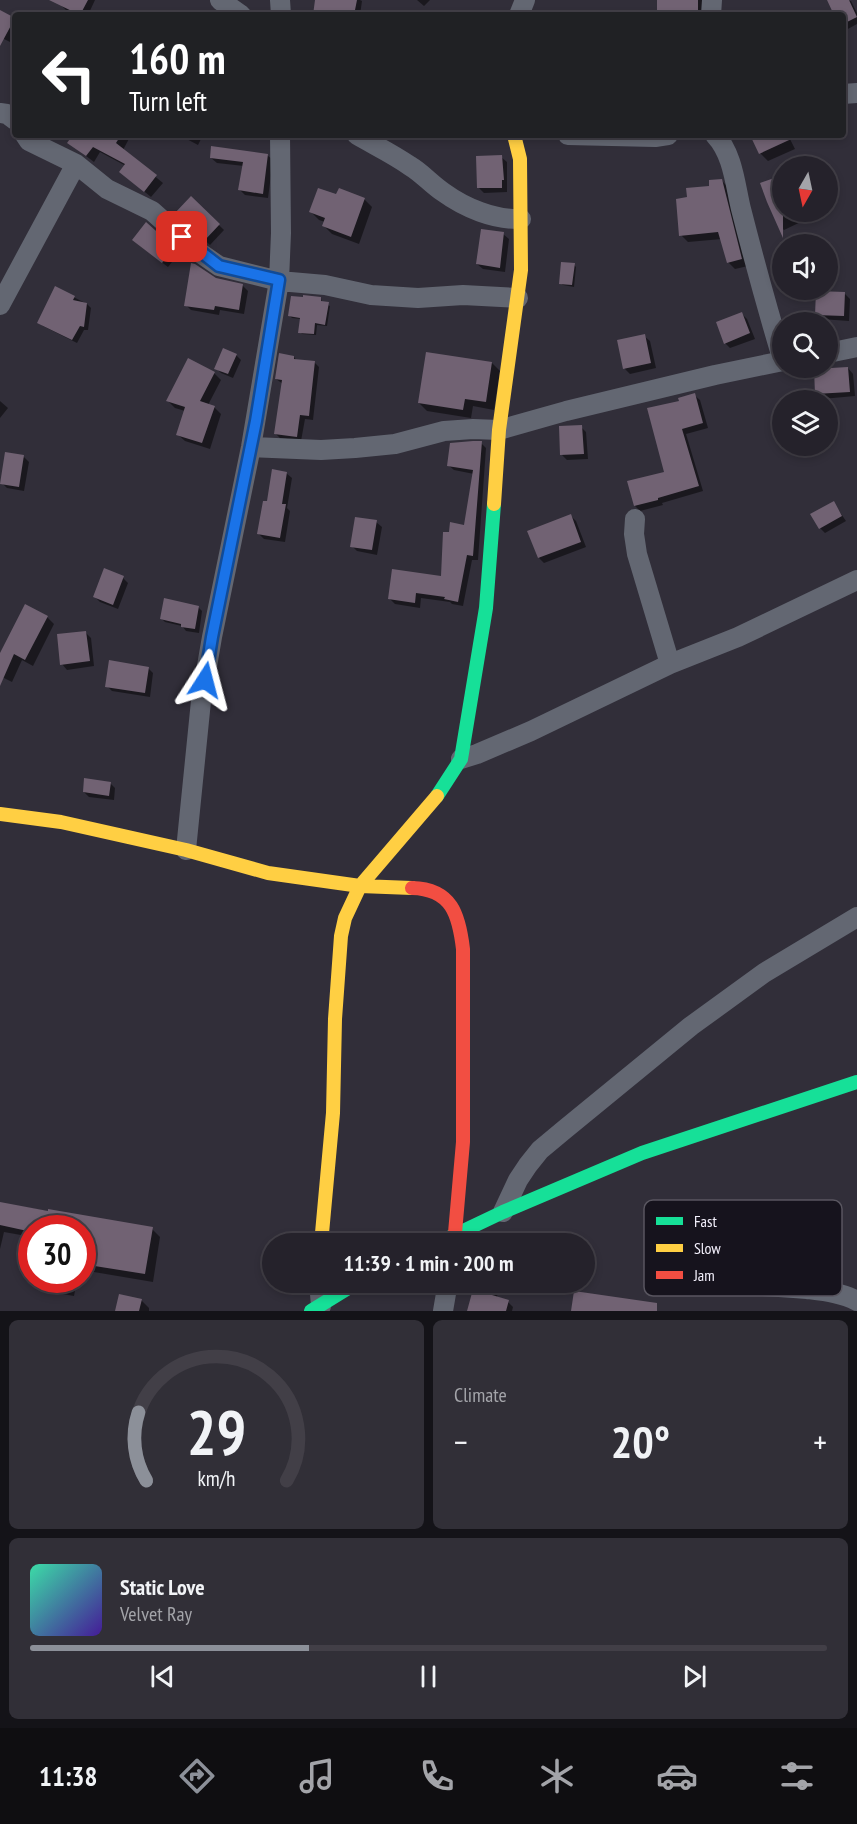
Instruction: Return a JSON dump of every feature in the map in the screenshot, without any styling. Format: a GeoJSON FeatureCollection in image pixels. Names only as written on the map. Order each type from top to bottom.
{"type":"FeatureCollection","features":[{"type":"Feature","properties":{"kind":"street"},"geometry":{"type":"LineString","coordinates":[[220,0],[238,12]]}},
{"type":"Feature","properties":{"kind":"street"},"geometry":{"type":"LineString","coordinates":[[27,138],[76,164],[106,189],[152,211],[196,250],[219,266],[279,280],[325,285],[371,295],[418,298],[463,295],[518,298]]}},
{"type":"Feature","properties":{"kind":"street"},"geometry":{"type":"LineString","coordinates":[[186,850],[201,701],[251,447],[279,280],[280,138]]}},
{"type":"Feature","properties":{"kind":"street"},"geometry":{"type":"LineString","coordinates":[[362,138],[411,166],[442,192],[459,202],[482,213],[510,220],[521,219]]}},
{"type":"Feature","properties":{"kind":"street"},"geometry":{"type":"LineString","coordinates":[[322,1233],[333,1113],[335,1019],[341,936],[349,906],[360,886],[438,796],[461,759],[486,608],[500,430],[521,270],[520,159],[515,138]]}},
{"type":"Feature","properties":{"kind":"street"},"geometry":{"type":"LineString","coordinates":[[251,447],[310,450],[355,448],[395,444],[444,431],[500,430],[566,411],[715,375],[783,362],[729,159],[723,143],[718,138]]}},
{"type":"Feature","properties":{"kind":"street"},"geometry":{"type":"LineString","coordinates":[[0,304],[76,164]]}},
{"type":"Feature","properties":{"kind":"street"},"geometry":{"type":"LineString","coordinates":[[838,351],[857,347]]}},
{"type":"Feature","properties":{"kind":"street"},"geometry":{"type":"LineString","coordinates":[[635,519],[634,534],[637,554],[670,664]]}},
{"type":"Feature","properties":{"kind":"street"},"geometry":{"type":"LineString","coordinates":[[461,759],[522,735],[670,664],[738,637],[857,580]]}},
{"type":"Feature","properties":{"kind":"street"},"geometry":{"type":"LineString","coordinates":[[0,814],[61,822],[186,850],[268,873],[360,886],[420,888],[443,896],[457,915],[461,932],[463,1142],[455,1233]]}},
{"type":"Feature","properties":{"kind":"street"},"geometry":{"type":"LineString","coordinates":[[503,1212],[518,1179],[528,1165],[540,1150],[564,1130],[691,1026],[764,973],[857,918]]}},
{"type":"Feature","properties":{"kind":"street"},"geometry":{"type":"LineString","coordinates":[[465,1233],[503,1212],[642,1154],[857,1082]]}},
{"type":"Feature","properties":{"kind":"street"},"geometry":{"type":"LineString","coordinates":[[316,1308],[318,1293]]}},
{"type":"Feature","properties":{"kind":"street"},"geometry":{"type":"LineString","coordinates":[[316,1308],[340,1293]]}},
{"type":"Feature","properties":{"kind":"street"},"geometry":{"type":"LineString","coordinates":[[443,1311],[446,1293]]}},
{"type":"Feature","properties":{"kind":"street"},"geometry":{"type":"LineString","coordinates":[[840,1296],[857,1301]]}},
{"type":"Feature","properties":{"kind":"building"},"geometry":{"type":"Polygon","coordinates":[[[49,0],[88,0],[82,12],[74,12],[49,0]]]}},
{"type":"Feature","properties":{"kind":"building"},"geometry":{"type":"Polygon","coordinates":[[[315,0],[357,0],[355,12],[313,12],[315,0]]]}},
{"type":"Feature","properties":{"kind":"building"},"geometry":{"type":"Polygon","coordinates":[[[657,0],[698,0],[698,12],[657,12],[657,0]]]}},
{"type":"Feature","properties":{"kind":"building"},"geometry":{"type":"Polygon","coordinates":[[[827,0],[849,0],[857,17],[846,22],[846,12],[833,12],[827,0]]]}},
{"type":"Feature","properties":{"kind":"building"},"geometry":{"type":"Polygon","coordinates":[[[0,10],[12,16],[12,24],[0,46],[0,10]]]}},
{"type":"Feature","properties":{"kind":"building"},"geometry":{"type":"Polygon","coordinates":[[[71,138],[119,138],[116,143],[157,175],[144,192],[119,172],[125,164],[93,147],[86,156],[67,143],[71,138]]]}},
{"type":"Feature","properties":{"kind":"building"},"geometry":{"type":"Polygon","coordinates":[[[751,138],[794,138],[759,154],[751,138]]]}},
{"type":"Feature","properties":{"kind":"building"},"geometry":{"type":"Polygon","coordinates":[[[211,146],[268,154],[263,194],[238,190],[243,162],[210,158],[211,146]]]}},
{"type":"Feature","properties":{"kind":"building"},"geometry":{"type":"Polygon","coordinates":[[[502,155],[504,180],[502,180],[502,188],[477,188],[476,156],[502,155]]]}},
{"type":"Feature","properties":{"kind":"building"},"geometry":{"type":"Polygon","coordinates":[[[722,179],[742,259],[727,263],[718,232],[679,236],[676,199],[687,197],[686,188],[709,186],[709,180],[722,179]]]}},
{"type":"Feature","properties":{"kind":"building"},"geometry":{"type":"Polygon","coordinates":[[[772,179],[772,213],[767,202],[760,183],[772,179]]]}},
{"type":"Feature","properties":{"kind":"building"},"geometry":{"type":"Polygon","coordinates":[[[318,188],[336,194],[339,188],[365,198],[351,237],[322,226],[325,218],[309,212],[318,188]]]}},
{"type":"Feature","properties":{"kind":"building"},"geometry":{"type":"Polygon","coordinates":[[[191,196],[220,224],[204,241],[195,233],[198,216],[189,228],[174,214],[191,196]]]}},
{"type":"Feature","properties":{"kind":"building"},"geometry":{"type":"Polygon","coordinates":[[[146,222],[174,247],[162,263],[132,240],[146,222]]]}},
{"type":"Feature","properties":{"kind":"building"},"geometry":{"type":"Polygon","coordinates":[[[776,222],[783,222],[781,234],[776,222]]]}},
{"type":"Feature","properties":{"kind":"building"},"geometry":{"type":"Polygon","coordinates":[[[481,229],[504,232],[500,268],[476,264],[481,229]]]}},
{"type":"Feature","properties":{"kind":"building"},"geometry":{"type":"Polygon","coordinates":[[[561,262],[575,263],[572,285],[559,284],[561,262]]]}},
{"type":"Feature","properties":{"kind":"building"},"geometry":{"type":"Polygon","coordinates":[[[191,263],[216,278],[243,284],[239,310],[215,306],[214,310],[184,306],[191,263]]]}},
{"type":"Feature","properties":{"kind":"building"},"geometry":{"type":"Polygon","coordinates":[[[55,286],[75,296],[73,300],[87,303],[84,327],[80,326],[72,340],[37,323],[55,286]]]}},
{"type":"Feature","properties":{"kind":"building"},"geometry":{"type":"Polygon","coordinates":[[[838,292],[845,292],[844,316],[838,316],[838,312],[815,312],[816,300],[838,300],[838,292]]]}},
{"type":"Feature","properties":{"kind":"building"},"geometry":{"type":"Polygon","coordinates":[[[303,295],[321,297],[321,301],[329,302],[325,325],[315,323],[314,334],[298,333],[300,318],[288,316],[291,296],[303,297],[303,295]]]}},
{"type":"Feature","properties":{"kind":"building"},"geometry":{"type":"Polygon","coordinates":[[[742,312],[750,333],[724,344],[716,322],[742,312]]]}},
{"type":"Feature","properties":{"kind":"building"},"geometry":{"type":"Polygon","coordinates":[[[645,334],[651,363],[623,369],[617,340],[645,334]]]}},
{"type":"Feature","properties":{"kind":"building"},"geometry":{"type":"Polygon","coordinates":[[[223,348],[237,354],[228,374],[214,369],[223,348]]]}},
{"type":"Feature","properties":{"kind":"building"},"geometry":{"type":"Polygon","coordinates":[[[426,352],[492,362],[486,402],[465,399],[463,410],[418,403],[426,352]]]}},
{"type":"Feature","properties":{"kind":"building"},"geometry":{"type":"Polygon","coordinates":[[[279,353],[294,356],[294,359],[315,361],[309,416],[300,415],[297,437],[274,434],[282,380],[275,379],[279,353]]]}},
{"type":"Feature","properties":{"kind":"building"},"geometry":{"type":"Polygon","coordinates":[[[188,358],[215,372],[200,401],[215,406],[202,443],[176,435],[185,407],[166,401],[188,358]]]}},
{"type":"Feature","properties":{"kind":"building"},"geometry":{"type":"Polygon","coordinates":[[[848,367],[850,392],[815,390],[814,378],[838,378],[838,368],[848,367]]]}},
{"type":"Feature","properties":{"kind":"building"},"geometry":{"type":"Polygon","coordinates":[[[695,393],[703,423],[682,429],[699,486],[634,506],[627,481],[664,472],[647,408],[679,401],[678,398],[695,393]]]}},
{"type":"Feature","properties":{"kind":"building"},"geometry":{"type":"Polygon","coordinates":[[[582,425],[584,454],[560,455],[559,426],[582,425]]]}},
{"type":"Feature","properties":{"kind":"building"},"geometry":{"type":"Polygon","coordinates":[[[482,441],[473,556],[467,555],[458,602],[444,599],[445,597],[416,593],[415,603],[388,599],[392,569],[441,576],[443,532],[449,532],[450,522],[464,525],[473,470],[447,466],[450,443],[482,441]]]}},
{"type":"Feature","properties":{"kind":"building"},"geometry":{"type":"Polygon","coordinates":[[[5,452],[24,455],[19,487],[0,484],[5,452]]]}},
{"type":"Feature","properties":{"kind":"building"},"geometry":{"type":"Polygon","coordinates":[[[272,469],[287,472],[282,504],[286,504],[280,538],[257,534],[263,501],[267,501],[272,469]]]}},
{"type":"Feature","properties":{"kind":"building"},"geometry":{"type":"Polygon","coordinates":[[[834,501],[842,516],[819,529],[810,514],[834,501]]]}},
{"type":"Feature","properties":{"kind":"building"},"geometry":{"type":"Polygon","coordinates":[[[571,514],[581,542],[538,558],[527,531],[571,514]]]}},
{"type":"Feature","properties":{"kind":"building"},"geometry":{"type":"Polygon","coordinates":[[[355,517],[377,520],[372,550],[350,547],[355,517]]]}},
{"type":"Feature","properties":{"kind":"building"},"geometry":{"type":"Polygon","coordinates":[[[104,568],[124,576],[113,605],[93,597],[104,568]]]}},
{"type":"Feature","properties":{"kind":"building"},"geometry":{"type":"Polygon","coordinates":[[[164,598],[199,606],[195,629],[181,627],[181,624],[160,619],[164,598]]]}},
{"type":"Feature","properties":{"kind":"building"},"geometry":{"type":"Polygon","coordinates":[[[25,604],[48,616],[25,660],[14,654],[0,686],[0,653],[25,604]]]}},
{"type":"Feature","properties":{"kind":"building"},"geometry":{"type":"Polygon","coordinates":[[[86,631],[90,661],[60,665],[57,634],[86,631]]]}},
{"type":"Feature","properties":{"kind":"building"},"geometry":{"type":"Polygon","coordinates":[[[109,660],[149,667],[145,693],[105,687],[109,660]]]}},
{"type":"Feature","properties":{"kind":"building"},"geometry":{"type":"Polygon","coordinates":[[[84,778],[111,782],[109,796],[83,792],[84,778]]]}},
{"type":"Feature","properties":{"kind":"building"},"geometry":{"type":"Polygon","coordinates":[[[0,1202],[83,1215],[18,1215],[18,1229],[0,1225],[0,1202]]]}},
{"type":"Feature","properties":{"kind":"building"},"geometry":{"type":"Polygon","coordinates":[[[96,1217],[153,1227],[145,1274],[96,1266],[96,1217]]]}},
{"type":"Feature","properties":{"kind":"building"},"geometry":{"type":"Polygon","coordinates":[[[472,1293],[492,1293],[492,1295],[509,1300],[506,1311],[467,1311],[472,1293]]]}},
{"type":"Feature","properties":{"kind":"building"},"geometry":{"type":"Polygon","coordinates":[[[574,1293],[657,1303],[657,1311],[571,1311],[574,1293]]]}},
{"type":"Feature","properties":{"kind":"building"},"geometry":{"type":"Polygon","coordinates":[[[119,1294],[142,1299],[139,1311],[115,1311],[119,1294]]]}},
{"type":"Feature","properties":{"kind":"traffic: fast"},"geometry":{"type":"LineString","coordinates":[[437,796],[461,759],[486,608],[494,504]]}},
{"type":"Feature","properties":{"kind":"traffic: fast"},"geometry":{"type":"LineString","coordinates":[[459,1233],[642,1153],[857,1082]]}},
{"type":"Feature","properties":{"kind":"traffic: fast"},"geometry":{"type":"LineString","coordinates":[[311,1311],[340,1293]]}},
{"type":"Feature","properties":{"kind":"traffic: slow"},"geometry":{"type":"LineString","coordinates":[[494,504],[499,430],[521,270],[520,159],[515,138]]}},
{"type":"Feature","properties":{"kind":"traffic: slow"},"geometry":{"type":"LineString","coordinates":[[322,1233],[333,1113],[335,1019],[341,936],[345,918],[360,886],[437,796]]}},
{"type":"Feature","properties":{"kind":"traffic: slow"},"geometry":{"type":"LineString","coordinates":[[0,814],[61,822],[186,850],[268,873],[360,886],[412,888]]}},
{"type":"Feature","properties":{"kind":"traffic: jam"},"geometry":{"type":"LineString","coordinates":[[412,888],[436,893],[451,906],[459,925],[463,949],[463,1142],[455,1233]]}},
{"type":"Feature","properties":{"kind":"route"},"geometry":{"type":"LineString","coordinates":[[182,237],[219,266],[279,280],[256,421],[205,680]]}}]}
